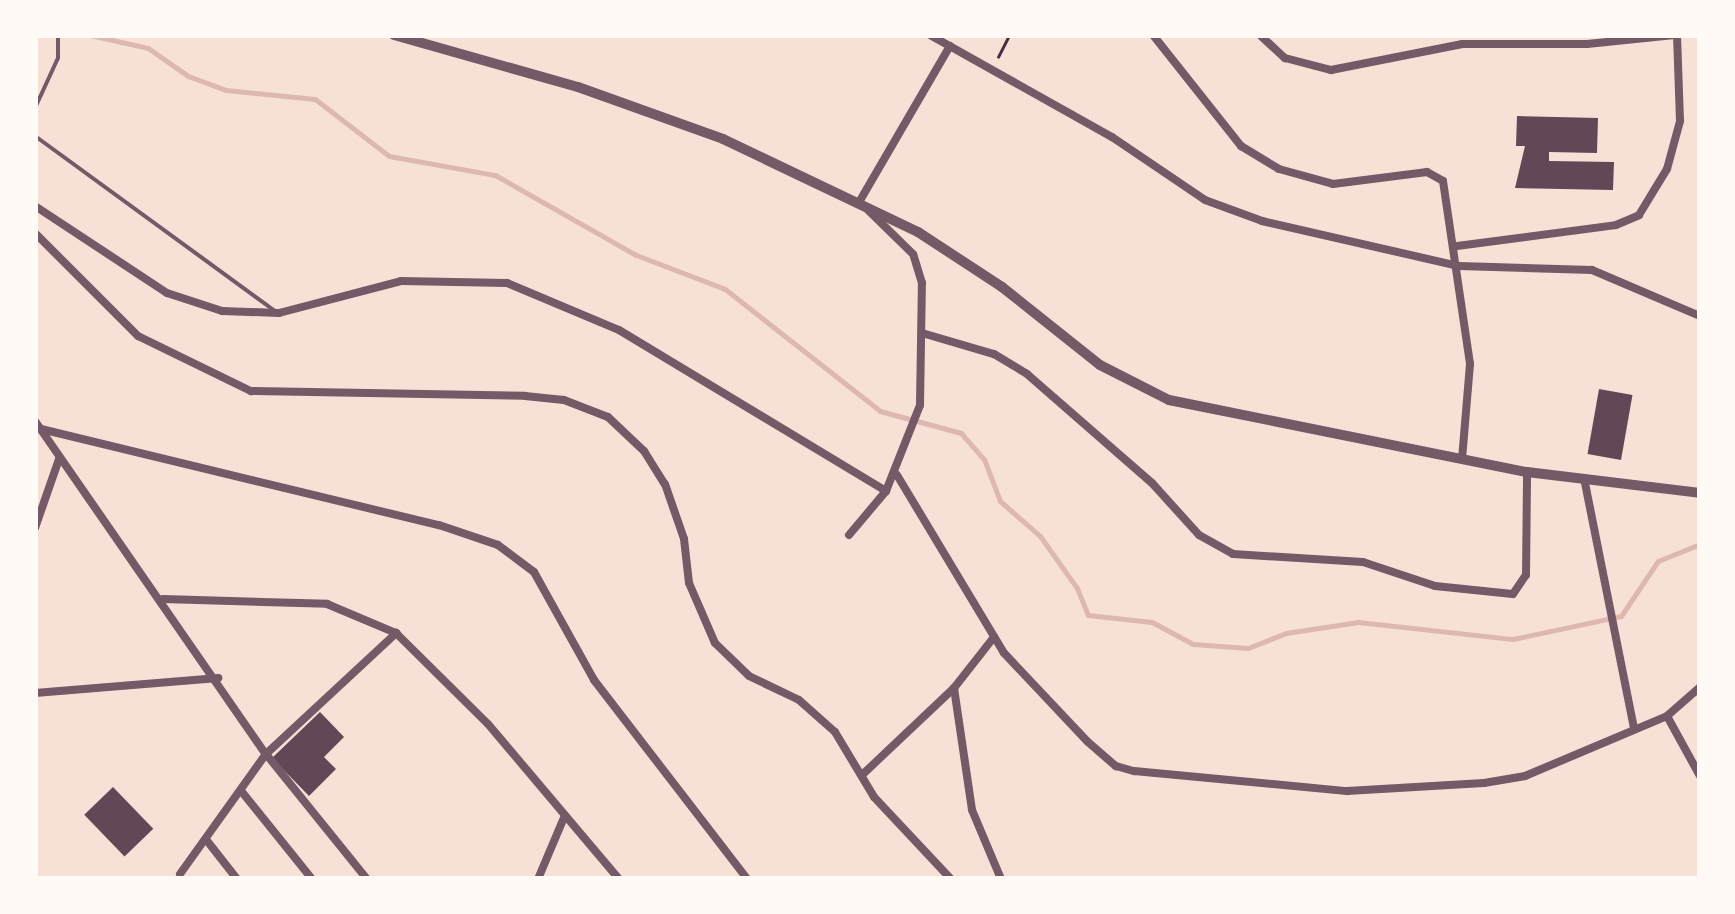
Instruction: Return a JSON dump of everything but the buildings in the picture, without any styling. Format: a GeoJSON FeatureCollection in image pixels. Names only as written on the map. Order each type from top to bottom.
{"type":"FeatureCollection","features":[{"type":"Feature","properties":{"kind":"street"},"geometry":{"type":"LineString","coordinates":[[394,35],[688,126],[862,205],[964,261],[1100,364],[1169,400],[1527,472],[1700,493]]}},
{"type":"Feature","properties":{"kind":"street"},"geometry":{"type":"LineString","coordinates":[[930,35],[1112,137],[1205,200],[1262,221],[1460,266],[1592,270],[1700,316]]}},
{"type":"Feature","properties":{"kind":"street"},"geometry":{"type":"LineString","coordinates":[[1153,35],[1240,146],[1280,169],[1333,184],[1419,173],[1443,181],[1460,266],[1470,364],[1462,459]]}},
{"type":"Feature","properties":{"kind":"street"},"geometry":{"type":"LineString","coordinates":[[1260,35],[1284,58],[1331,70],[1462,44],[1587,44],[1676,35],[1680,121],[1668,169],[1639,215],[1616,225],[1457,246]]}},
{"type":"Feature","properties":{"kind":"street"},"geometry":{"type":"LineString","coordinates":[[862,205],[950,46]]}},
{"type":"Feature","properties":{"kind":"street"},"geometry":{"type":"LineString","coordinates":[[849,535],[897,475],[920,405],[919,265],[862,205]]}},
{"type":"Feature","properties":{"kind":"street"},"geometry":{"type":"LineString","coordinates":[[35,206],[167,293],[222,311],[279,314],[401,280],[507,283],[619,330],[886,491]]}},
{"type":"Feature","properties":{"kind":"street"},"geometry":{"type":"LineString","coordinates":[[35,233],[138,336],[251,391],[526,396],[564,400],[608,416],[644,451],[665,484],[684,538],[689,583],[715,643],[748,676],[800,700],[823,721],[874,797],[951,879]]}},
{"type":"Feature","properties":{"kind":"street"},"geometry":{"type":"LineString","coordinates":[[922,333],[978,347],[1027,374],[1152,482],[1200,536],[1234,554],[1363,562],[1435,586],[1513,594],[1526,575],[1527,472]]}},
{"type":"Feature","properties":{"kind":"street"},"geometry":{"type":"LineString","coordinates":[[35,421],[218,678],[266,754],[367,879]]}},
{"type":"Feature","properties":{"kind":"street"},"geometry":{"type":"LineString","coordinates":[[41,430],[439,525],[498,545],[534,572],[594,680],[747,879]]}},
{"type":"Feature","properties":{"kind":"street"},"geometry":{"type":"LineString","coordinates":[[35,528],[59,459]]}},
{"type":"Feature","properties":{"kind":"street"},"geometry":{"type":"LineString","coordinates":[[897,475],[994,637],[1078,732],[1116,766],[1134,771],[1289,788],[1417,790],[1525,776],[1667,716],[1700,687]]}},
{"type":"Feature","properties":{"kind":"street"},"geometry":{"type":"LineString","coordinates":[[1584,478],[1634,728]]}},
{"type":"Feature","properties":{"kind":"street"},"geometry":{"type":"LineString","coordinates":[[163,599],[328,604],[396,632],[442,674],[619,879]]}},
{"type":"Feature","properties":{"kind":"street"},"geometry":{"type":"LineString","coordinates":[[180,874],[208,842],[266,754],[396,632]]}},
{"type":"Feature","properties":{"kind":"street"},"geometry":{"type":"LineString","coordinates":[[862,775],[954,688],[994,637]]}},
{"type":"Feature","properties":{"kind":"street"},"geometry":{"type":"LineString","coordinates":[[35,693],[218,678]]}},
{"type":"Feature","properties":{"kind":"street"},"geometry":{"type":"LineString","coordinates":[[954,688],[972,810],[1001,879]]}},
{"type":"Feature","properties":{"kind":"street"},"geometry":{"type":"LineString","coordinates":[[1667,716],[1700,776]]}},
{"type":"Feature","properties":{"kind":"street"},"geometry":{"type":"LineString","coordinates":[[242,792],[312,879]]}},
{"type":"Feature","properties":{"kind":"street"},"geometry":{"type":"LineString","coordinates":[[538,879],[565,815]]}},
{"type":"Feature","properties":{"kind":"street"},"geometry":{"type":"LineString","coordinates":[[208,842],[237,879]]}},
{"type":"Feature","properties":{"kind":"lane"},"geometry":{"type":"LineString","coordinates":[[35,108],[58,58],[58,35]]}},
{"type":"Feature","properties":{"kind":"lane"},"geometry":{"type":"LineString","coordinates":[[35,136],[279,314]]}},
{"type":"Feature","properties":{"kind":"path"},"geometry":{"type":"LineString","coordinates":[[990,72],[1008,35]]}},
{"type":"Feature","properties":{"kind":"waterway"},"geometry":{"type":"LineString","coordinates":[[90,35],[148,48],[188,76],[226,90],[315,99],[389,156],[495,175],[636,255],[725,289],[880,411],[961,433],[984,459],[1000,501],[1040,536],[1077,588],[1088,615],[1152,622],[1193,644],[1248,648],[1286,633],[1358,622],[1513,639],[1621,616],[1658,561],[1700,544]]}}]}
